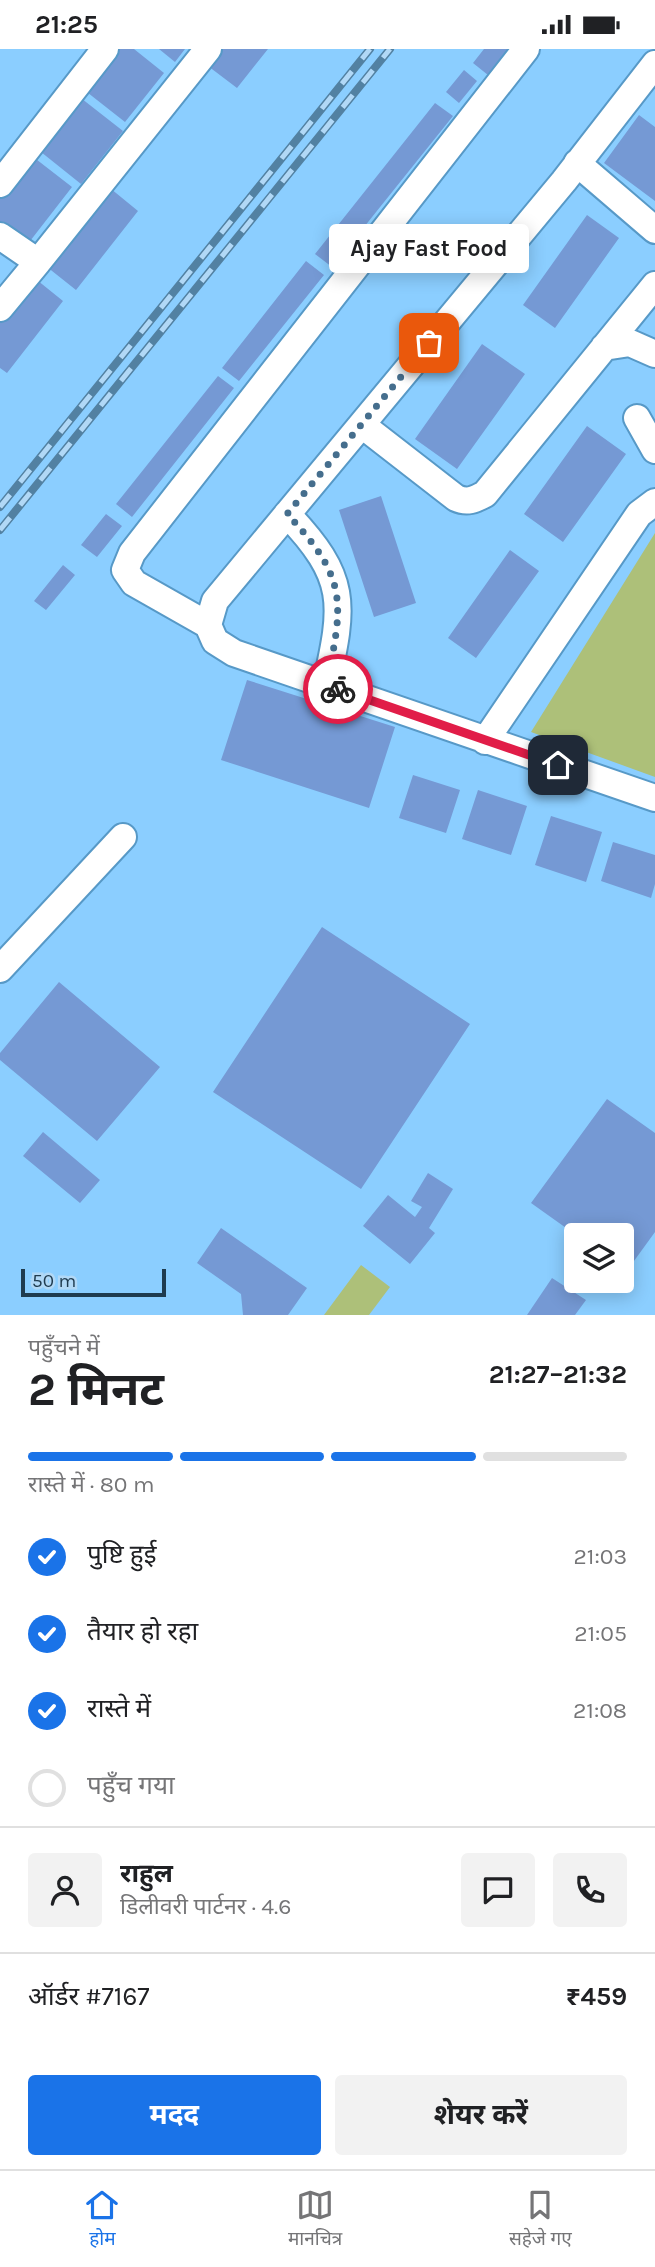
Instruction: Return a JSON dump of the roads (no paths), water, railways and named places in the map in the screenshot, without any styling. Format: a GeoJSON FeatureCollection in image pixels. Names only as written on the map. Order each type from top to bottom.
{"type":"FeatureCollection","features":[{"type":"Feature","properties":{"kind":"street"},"geometry":{"type":"LineString","coordinates":[[0,184],[105,49]]}},
{"type":"Feature","properties":{"kind":"street"},"geometry":{"type":"LineString","coordinates":[[0,309],[208,49]]}},
{"type":"Feature","properties":{"kind":"street"},"geometry":{"type":"LineString","coordinates":[[526,49],[132,553],[125,570],[134,583],[208,625],[215,641],[234,653],[655,798]]}},
{"type":"Feature","properties":{"kind":"street"},"geometry":{"type":"LineString","coordinates":[[208,625],[215,601],[651,76]]}},
{"type":"Feature","properties":{"kind":"street"},"geometry":{"type":"LineString","coordinates":[[578,163],[655,229]]}},
{"type":"Feature","properties":{"kind":"street"},"geometry":{"type":"LineString","coordinates":[[0,236],[38,262]]}},
{"type":"Feature","properties":{"kind":"street"},"geometry":{"type":"LineString","coordinates":[[362,425],[456,498],[464,502],[474,500],[485,494],[655,285]]}},
{"type":"Feature","properties":{"kind":"street"},"geometry":{"type":"LineString","coordinates":[[604,347],[629,343],[655,354]]}},
{"type":"Feature","properties":{"kind":"street"},"geometry":{"type":"LineString","coordinates":[[637,418],[655,450]]}},
{"type":"Feature","properties":{"kind":"street"},"geometry":{"type":"LineString","coordinates":[[485,741],[639,514],[655,502]]}},
{"type":"Feature","properties":{"kind":"street"},"geometry":{"type":"LineString","coordinates":[[287,514],[327,562],[339,595],[338,629],[326,685]]}},
{"type":"Feature","properties":{"kind":"street"},"geometry":{"type":"LineString","coordinates":[[0,969],[123,837]]}},
{"type":"Feature","properties":{"kind":"railway"},"geometry":{"type":"LineString","coordinates":[[0,507],[370,49]]}},
{"type":"Feature","properties":{"kind":"railway"},"geometry":{"type":"LineString","coordinates":[[0,530],[390,49]]}},
{"type":"Feature","properties":{"kind":"place","name":"Ajay Fast Food"},"geometry":{"type":"Point","coordinates":[429,343]}}]}
